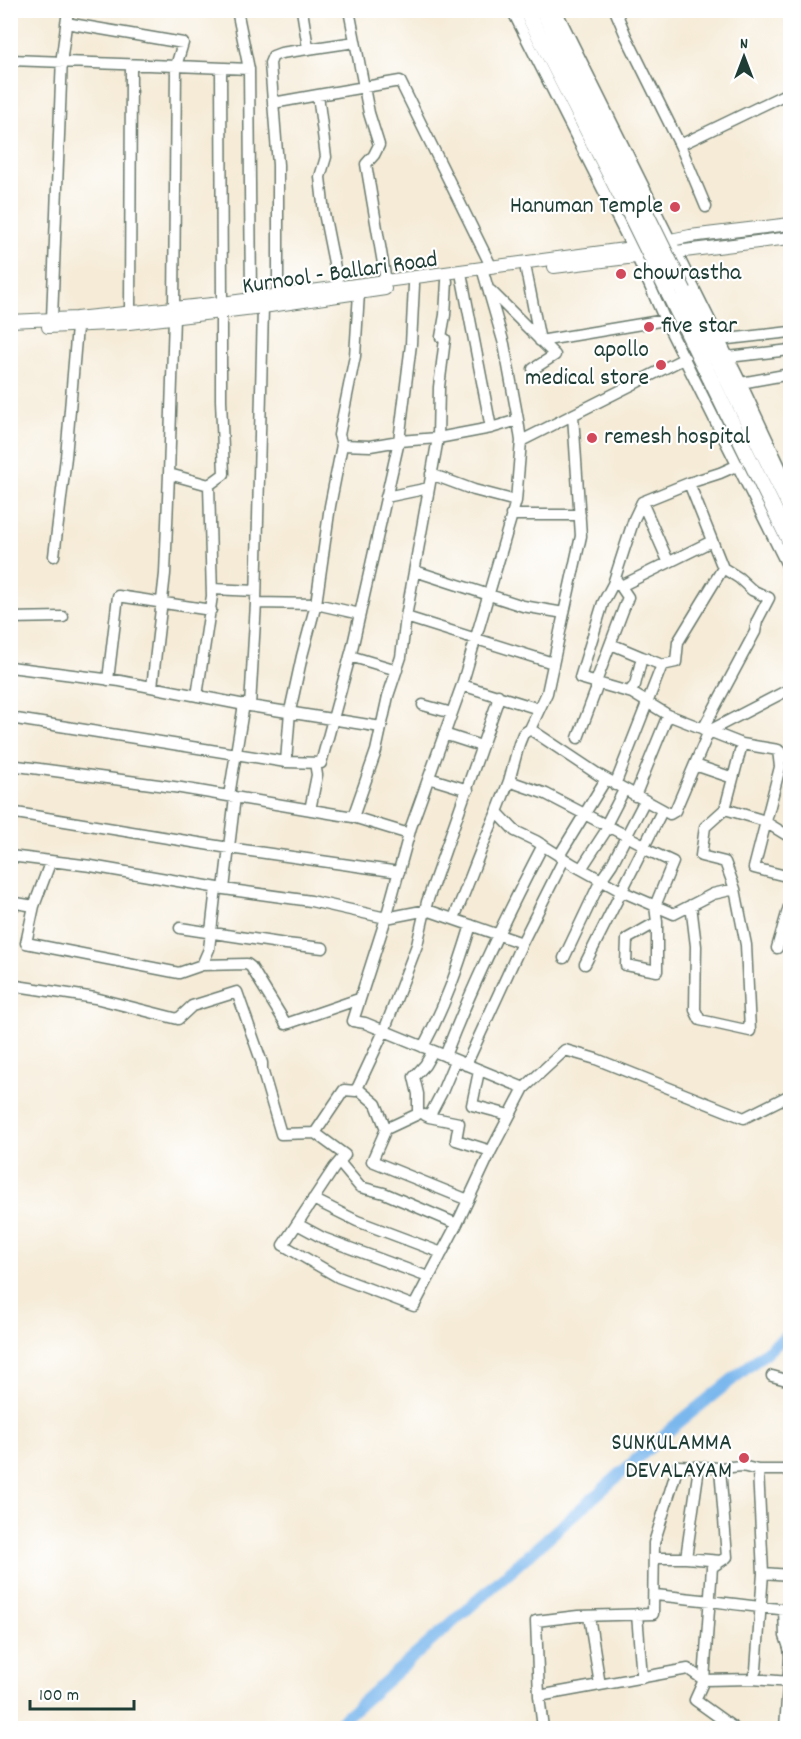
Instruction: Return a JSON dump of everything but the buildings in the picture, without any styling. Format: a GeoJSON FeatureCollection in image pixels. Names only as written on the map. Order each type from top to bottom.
{"type":"FeatureCollection","features":[{"type":"Feature","properties":{"kind":"highway"},"geometry":{"type":"LineString","coordinates":[[526,10],[635,208]]}},
{"type":"Feature","properties":{"kind":"highway"},"geometry":{"type":"LineString","coordinates":[[543,10],[677,293],[790,507]]}},
{"type":"Feature","properties":{"kind":"highway"},"geometry":{"type":"LineString","coordinates":[[677,293],[790,542]]}},
{"type":"Feature","properties":{"kind":"main road"},"geometry":{"type":"LineString","coordinates":[[672,246],[790,224]]}},
{"type":"Feature","properties":{"kind":"main road"},"geometry":{"type":"LineString","coordinates":[[672,246],[790,238]]}},
{"type":"Feature","properties":{"kind":"main road","name":"Kurnool - Ballari Road"},"geometry":{"type":"LineString","coordinates":[[10,329],[77,327],[174,312],[222,307],[263,307],[462,278],[487,271],[526,270],[672,246]]}},
{"type":"Feature","properties":{"kind":"main road","name":"Kurnool - Ballari Road"},"geometry":{"type":"LineString","coordinates":[[222,307],[251,299],[386,281],[634,253]]}},
{"type":"Feature","properties":{"kind":"main road","name":"Kurnool - Ballari Road"},"geometry":{"type":"LineString","coordinates":[[10,321],[130,312],[174,312]]}},
{"type":"Feature","properties":{"kind":"street"},"geometry":{"type":"LineString","coordinates":[[52,319],[61,63],[68,10]]}},
{"type":"Feature","properties":{"kind":"street"},"geometry":{"type":"LineString","coordinates":[[237,10],[249,69],[251,299]]}},
{"type":"Feature","properties":{"kind":"street"},"geometry":{"type":"LineString","coordinates":[[302,10],[308,48]]}},
{"type":"Feature","properties":{"kind":"street"},"geometry":{"type":"LineString","coordinates":[[349,10],[363,86],[379,145],[374,156],[366,164],[386,281]]}},
{"type":"Feature","properties":{"kind":"street"},"geometry":{"type":"LineString","coordinates":[[512,10],[790,571]]}},
{"type":"Feature","properties":{"kind":"street"},"geometry":{"type":"LineString","coordinates":[[556,10],[719,340],[786,469],[790,488]]}},
{"type":"Feature","properties":{"kind":"street"},"geometry":{"type":"LineString","coordinates":[[615,10],[680,145],[706,207]]}},
{"type":"Feature","properties":{"kind":"street"},"geometry":{"type":"LineString","coordinates":[[788,10],[790,16]]}},
{"type":"Feature","properties":{"kind":"street"},"geometry":{"type":"LineString","coordinates":[[66,23],[183,43],[176,66],[174,312],[165,574],[152,687]]}},
{"type":"Feature","properties":{"kind":"street"},"geometry":{"type":"LineString","coordinates":[[278,296],[278,165],[270,63],[273,56],[308,48],[355,42]]}},
{"type":"Feature","properties":{"kind":"street"},"geometry":{"type":"LineString","coordinates":[[10,60],[249,69]]}},
{"type":"Feature","properties":{"kind":"street"},"geometry":{"type":"LineString","coordinates":[[130,312],[131,65]]}},
{"type":"Feature","properties":{"kind":"street"},"geometry":{"type":"LineString","coordinates":[[209,485],[224,474],[220,400],[221,68]]}},
{"type":"Feature","properties":{"kind":"street"},"geometry":{"type":"LineString","coordinates":[[273,103],[400,81],[487,271],[489,289],[504,344],[521,441],[516,501],[462,685],[410,834],[353,1021],[384,1031],[524,1088]]}},
{"type":"Feature","properties":{"kind":"street"},"geometry":{"type":"LineString","coordinates":[[680,145],[790,92]]}},
{"type":"Feature","properties":{"kind":"street"},"geometry":{"type":"LineString","coordinates":[[318,95],[326,157],[320,177],[324,213],[339,288]]}},
{"type":"Feature","properties":{"kind":"street"},"geometry":{"type":"LineString","coordinates":[[526,270],[540,340]]}},
{"type":"Feature","properties":{"kind":"street"},"geometry":{"type":"LineString","coordinates":[[462,278],[491,428]]}},
{"type":"Feature","properties":{"kind":"street"},"geometry":{"type":"LineString","coordinates":[[353,816],[376,751],[401,657],[438,438],[439,387],[445,339],[441,337],[447,280]]}},
{"type":"Feature","properties":{"kind":"street"},"geometry":{"type":"LineString","coordinates":[[10,718],[286,762],[321,763],[350,656],[399,441],[411,344],[414,285]]}},
{"type":"Feature","properties":{"kind":"street"},"geometry":{"type":"LineString","coordinates":[[489,289],[555,355],[533,369]]}},
{"type":"Feature","properties":{"kind":"street"},"geometry":{"type":"LineString","coordinates":[[286,762],[290,711],[316,604],[330,506],[342,445],[339,435],[355,356],[359,294]]}},
{"type":"Feature","properties":{"kind":"street"},"geometry":{"type":"LineString","coordinates":[[202,965],[208,949],[229,848],[236,753],[247,705],[256,603],[263,307]]}},
{"type":"Feature","properties":{"kind":"street"},"geometry":{"type":"LineString","coordinates":[[540,340],[665,320]]}},
{"type":"Feature","properties":{"kind":"street"},"geometry":{"type":"LineString","coordinates":[[54,556],[66,457],[77,327]]}},
{"type":"Feature","properties":{"kind":"street"},"geometry":{"type":"LineString","coordinates":[[719,340],[790,332]]}},
{"type":"Feature","properties":{"kind":"street"},"geometry":{"type":"LineString","coordinates":[[728,357],[790,350]]}},
{"type":"Feature","properties":{"kind":"street"},"geometry":{"type":"LineString","coordinates":[[521,441],[685,358]]}},
{"type":"Feature","properties":{"kind":"street"},"geometry":{"type":"LineString","coordinates":[[741,383],[790,374]]}},
{"type":"Feature","properties":{"kind":"street"},"geometry":{"type":"LineString","coordinates":[[454,918],[509,781],[523,734],[530,729],[547,693],[581,536],[573,415]]}},
{"type":"Feature","properties":{"kind":"street"},"geometry":{"type":"LineString","coordinates":[[342,445],[370,446],[438,438],[491,428],[518,420]]}},
{"type":"Feature","properties":{"kind":"street"},"geometry":{"type":"LineString","coordinates":[[738,465],[642,502],[634,519],[616,582],[603,603],[580,678],[629,692],[668,715],[742,744],[778,750],[790,760]]}},
{"type":"Feature","properties":{"kind":"street"},"geometry":{"type":"LineString","coordinates":[[169,474],[209,485]]}},
{"type":"Feature","properties":{"kind":"street"},"geometry":{"type":"LineString","coordinates":[[431,474],[474,490],[516,501]]}},
{"type":"Feature","properties":{"kind":"street"},"geometry":{"type":"LineString","coordinates":[[530,729],[639,799],[670,814],[675,811],[695,765],[706,730],[755,632],[757,621],[769,598],[752,590],[723,568],[689,483]]}},
{"type":"Feature","properties":{"kind":"street"},"geometry":{"type":"LineString","coordinates":[[197,696],[211,610],[209,485]]}},
{"type":"Feature","properties":{"kind":"street"},"geometry":{"type":"LineString","coordinates":[[386,497],[429,488]]}},
{"type":"Feature","properties":{"kind":"street"},"geometry":{"type":"LineString","coordinates":[[642,502],[668,561]]}},
{"type":"Feature","properties":{"kind":"street"},"geometry":{"type":"LineString","coordinates":[[512,515],[580,515]]}},
{"type":"Feature","properties":{"kind":"street"},"geometry":{"type":"LineString","coordinates":[[616,582],[712,541]]}},
{"type":"Feature","properties":{"kind":"street"},"geometry":{"type":"LineString","coordinates":[[610,644],[662,665],[676,662],[678,642],[723,568]]}},
{"type":"Feature","properties":{"kind":"street"},"geometry":{"type":"LineString","coordinates":[[415,571],[523,606],[564,613]]}},
{"type":"Feature","properties":{"kind":"street"},"geometry":{"type":"LineString","coordinates":[[578,738],[628,597],[616,582]]}},
{"type":"Feature","properties":{"kind":"street"},"geometry":{"type":"LineString","coordinates":[[212,589],[256,591]]}},
{"type":"Feature","properties":{"kind":"street"},"geometry":{"type":"LineString","coordinates":[[108,680],[117,596],[211,610]]}},
{"type":"Feature","properties":{"kind":"street"},"geometry":{"type":"LineString","coordinates":[[256,603],[316,604],[360,614]]}},
{"type":"Feature","properties":{"kind":"street"},"geometry":{"type":"LineString","coordinates":[[10,618],[63,617]]}},
{"type":"Feature","properties":{"kind":"street"},"geometry":{"type":"LineString","coordinates":[[406,617],[553,663]]}},
{"type":"Feature","properties":{"kind":"street"},"geometry":{"type":"LineString","coordinates":[[350,656],[397,670]]}},
{"type":"Feature","properties":{"kind":"street"},"geometry":{"type":"LineString","coordinates":[[629,692],[635,685],[642,657]]}},
{"type":"Feature","properties":{"kind":"street"},"geometry":{"type":"LineString","coordinates":[[581,869],[607,825],[615,785],[662,665]]}},
{"type":"Feature","properties":{"kind":"street"},"geometry":{"type":"LineString","coordinates":[[10,667],[152,687],[381,727]]}},
{"type":"Feature","properties":{"kind":"street"},"geometry":{"type":"LineString","coordinates":[[462,685],[539,709]]}},
{"type":"Feature","properties":{"kind":"street"},"geometry":{"type":"LineString","coordinates":[[706,730],[790,689]]}},
{"type":"Feature","properties":{"kind":"street"},"geometry":{"type":"LineString","coordinates":[[315,1133],[344,1090],[356,1091],[384,1031],[417,945],[427,902],[468,790],[498,695]]}},
{"type":"Feature","properties":{"kind":"street"},"geometry":{"type":"LineString","coordinates":[[423,705],[452,713]]}},
{"type":"Feature","properties":{"kind":"street"},"geometry":{"type":"LineString","coordinates":[[564,958],[601,880],[627,836],[668,715]]}},
{"type":"Feature","properties":{"kind":"street"},"geometry":{"type":"LineString","coordinates":[[444,734],[481,746]]}},
{"type":"Feature","properties":{"kind":"street"},"geometry":{"type":"LineString","coordinates":[[691,905],[696,946],[694,1010],[700,1020],[750,1031],[746,945],[735,889],[725,862],[701,856],[705,827],[725,809],[742,744]]}},
{"type":"Feature","properties":{"kind":"street"},"geometry":{"type":"LineString","coordinates":[[778,750],[780,767],[754,868],[790,877]]}},
{"type":"Feature","properties":{"kind":"street"},"geometry":{"type":"LineString","coordinates":[[310,810],[317,775],[315,763]]}},
{"type":"Feature","properties":{"kind":"street"},"geometry":{"type":"LineString","coordinates":[[10,765],[353,816],[410,834]]}},
{"type":"Feature","properties":{"kind":"street"},"geometry":{"type":"LineString","coordinates":[[695,765],[733,778]]}},
{"type":"Feature","properties":{"kind":"street"},"geometry":{"type":"LineString","coordinates":[[429,778],[468,790]]}},
{"type":"Feature","properties":{"kind":"street"},"geometry":{"type":"LineString","coordinates":[[509,781],[546,794],[673,862],[655,906],[657,922],[657,971],[626,965],[627,939],[657,922]]}},
{"type":"Feature","properties":{"kind":"street"},"geometry":{"type":"LineString","coordinates":[[386,1129],[424,1115],[442,1092],[455,1061],[522,943],[585,814],[615,785]]}},
{"type":"Feature","properties":{"kind":"street"},"geometry":{"type":"LineString","coordinates":[[725,809],[765,822],[790,837]]}},
{"type":"Feature","properties":{"kind":"street"},"geometry":{"type":"LineString","coordinates":[[585,964],[662,811]]}},
{"type":"Feature","properties":{"kind":"street"},"geometry":{"type":"LineString","coordinates":[[10,812],[229,848],[399,872]]}},
{"type":"Feature","properties":{"kind":"street"},"geometry":{"type":"LineString","coordinates":[[497,812],[515,831],[621,891],[674,914],[713,894],[735,889]]}},
{"type":"Feature","properties":{"kind":"street"},"geometry":{"type":"LineString","coordinates":[[455,1061],[469,995],[497,933],[543,845]]}},
{"type":"Feature","properties":{"kind":"street"},"geometry":{"type":"LineString","coordinates":[[10,856],[91,866],[220,889],[311,901],[386,918],[427,909],[522,943]]}},
{"type":"Feature","properties":{"kind":"street"},"geometry":{"type":"LineString","coordinates":[[50,862],[34,906],[26,943],[179,973],[202,965],[247,964],[286,1024],[359,999]]}},
{"type":"Feature","properties":{"kind":"street"},"geometry":{"type":"LineString","coordinates":[[10,902],[34,906]]}},
{"type":"Feature","properties":{"kind":"street"},"geometry":{"type":"LineString","coordinates":[[777,948],[790,903]]}},
{"type":"Feature","properties":{"kind":"street"},"geometry":{"type":"LineString","coordinates":[[424,1115],[414,1077],[425,1065],[428,1049],[471,925]]}},
{"type":"Feature","properties":{"kind":"street"},"geometry":{"type":"LineString","coordinates":[[180,928],[323,948]]}},
{"type":"Feature","properties":{"kind":"street"},"geometry":{"type":"LineString","coordinates":[[10,985],[95,998],[178,1019],[192,1006],[237,992],[262,1063],[281,1134],[315,1133],[345,1155],[283,1245],[338,1277],[414,1306],[524,1088],[565,1050],[596,1059],[744,1118],[790,1095]]}},
{"type":"Feature","properties":{"kind":"street"},"geometry":{"type":"LineString","coordinates":[[479,1071],[472,1105],[509,1115]]}},
{"type":"Feature","properties":{"kind":"street"},"geometry":{"type":"LineString","coordinates":[[357,1088],[376,1104],[386,1129],[372,1161],[468,1200]]}},
{"type":"Feature","properties":{"kind":"street"},"geometry":{"type":"LineString","coordinates":[[424,1115],[459,1123],[456,1140],[491,1151]]}},
{"type":"Feature","properties":{"kind":"street"},"geometry":{"type":"LineString","coordinates":[[339,1162],[360,1187],[384,1193],[457,1224]]}},
{"type":"Feature","properties":{"kind":"street"},"geometry":{"type":"LineString","coordinates":[[313,1199],[357,1221],[442,1253]]}},
{"type":"Feature","properties":{"kind":"street"},"geometry":{"type":"LineString","coordinates":[[297,1224],[323,1238],[428,1277]]}},
{"type":"Feature","properties":{"kind":"street"},"geometry":{"type":"LineString","coordinates":[[772,1376],[790,1381]]}},
{"type":"Feature","properties":{"kind":"street"},"geometry":{"type":"LineString","coordinates":[[543,1728],[539,1696],[536,1621],[589,1616],[653,1614],[654,1543],[678,1466],[720,1468],[742,1466],[758,1470],[790,1470]]}},
{"type":"Feature","properties":{"kind":"street"},"geometry":{"type":"LineString","coordinates":[[686,1558],[699,1467]]}},
{"type":"Feature","properties":{"kind":"street"},"geometry":{"type":"LineString","coordinates":[[720,1468],[727,1557],[712,1567],[704,1680],[695,1700],[734,1728]]}},
{"type":"Feature","properties":{"kind":"street"},"geometry":{"type":"LineString","coordinates":[[752,1679],[756,1670],[763,1573],[758,1470]]}},
{"type":"Feature","properties":{"kind":"street"},"geometry":{"type":"LineString","coordinates":[[654,1558],[721,1561]]}},
{"type":"Feature","properties":{"kind":"street"},"geometry":{"type":"LineString","coordinates":[[763,1573],[790,1575]]}},
{"type":"Feature","properties":{"kind":"street"},"geometry":{"type":"LineString","coordinates":[[654,1595],[710,1600],[761,1609],[787,1610],[785,1636],[789,1648],[789,1682],[785,1728]]}},
{"type":"Feature","properties":{"kind":"street"},"geometry":{"type":"LineString","coordinates":[[637,1614],[642,1678]]}},
{"type":"Feature","properties":{"kind":"street"},"geometry":{"type":"LineString","coordinates":[[589,1616],[600,1685]]}},
{"type":"Feature","properties":{"kind":"street"},"geometry":{"type":"LineString","coordinates":[[539,1696],[688,1669],[704,1680],[752,1679],[789,1682]]}},
{"type":"Feature","properties":{"kind":"waterway"},"geometry":{"type":"LineString","coordinates":[[333,1728],[672,1428],[790,1333]]}},
{"type":"Feature","properties":{"kind":"place","name":"Hanuman Temple"},"geometry":{"type":"Point","coordinates":[675,207]}},
{"type":"Feature","properties":{"kind":"place","name":"chowrastha"},"geometry":{"type":"Point","coordinates":[621,274]}},
{"type":"Feature","properties":{"kind":"place","name":"five star"},"geometry":{"type":"Point","coordinates":[649,327]}},
{"type":"Feature","properties":{"kind":"place","name":"apollo medical store"},"geometry":{"type":"Point","coordinates":[661,365]}},
{"type":"Feature","properties":{"kind":"place","name":"remesh hospital"},"geometry":{"type":"Point","coordinates":[592,438]}},
{"type":"Feature","properties":{"kind":"place","name":"SUNKULAMMA DEVALAYAM"},"geometry":{"type":"Point","coordinates":[744,1458]}}]}
